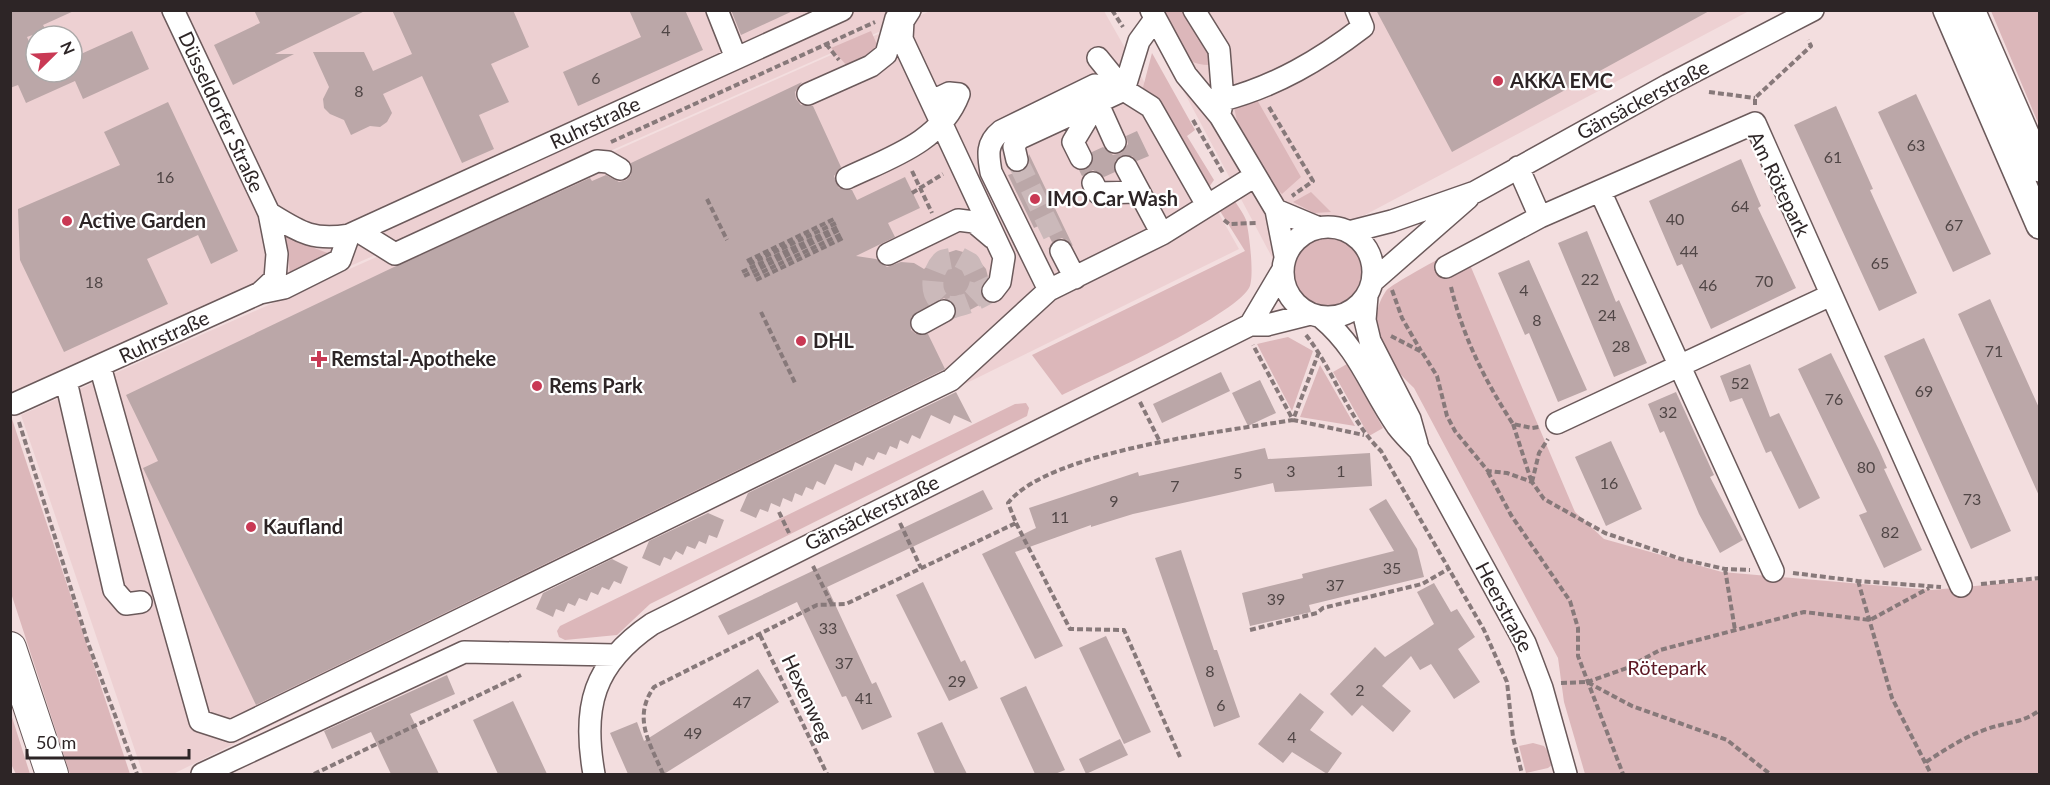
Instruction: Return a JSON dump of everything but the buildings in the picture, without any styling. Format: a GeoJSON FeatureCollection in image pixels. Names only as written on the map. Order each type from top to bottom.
{"type":"FeatureCollection","features":[{"type":"Feature","properties":{"kind":"highway"},"geometry":{"type":"LineString","coordinates":[[10,648],[52,774]]}},
{"type":"Feature","properties":{"kind":"main road"},"geometry":{"type":"LineString","coordinates":[[1947,10],[2040,225]]}},
{"type":"Feature","properties":{"kind":"main road"},"geometry":{"type":"LineString","coordinates":[[1971,10],[2040,168]]}},
{"type":"Feature","properties":{"kind":"street","name":"Düsseldorfer Straße"},"geometry":{"type":"LineString","coordinates":[[173,10],[269,213]]}},
{"type":"Feature","properties":{"kind":"street"},"geometry":{"type":"LineString","coordinates":[[717,10],[736,58]]}},
{"type":"Feature","properties":{"kind":"street","name":"Ruhrstraße"},"geometry":{"type":"LineString","coordinates":[[269,213],[295,230],[323,239],[353,233],[842,10]]}},
{"type":"Feature","properties":{"kind":"street"},"geometry":{"type":"LineString","coordinates":[[808,94],[871,66],[886,54],[892,39],[894,21],[901,10]]}},
{"type":"Feature","properties":{"kind":"street"},"geometry":{"type":"LineString","coordinates":[[910,10],[903,21],[902,39],[1004,257],[1000,282],[993,291]]}},
{"type":"Feature","properties":{"kind":"street"},"geometry":{"type":"LineString","coordinates":[[1194,10],[1219,50],[1222,108]]}},
{"type":"Feature","properties":{"kind":"street"},"geometry":{"type":"LineString","coordinates":[[1222,108],[1325,56],[1363,27],[1356,10]]}},
{"type":"Feature","properties":{"kind":"street","name":"Gänsäckerstraße"},"geometry":{"type":"LineString","coordinates":[[1348,232],[1392,221],[1475,192],[1813,10]]}},
{"type":"Feature","properties":{"kind":"street"},"geometry":{"type":"LineString","coordinates":[[1153,15],[1186,75],[1222,108],[1255,176],[1282,204],[1319,228]]}},
{"type":"Feature","properties":{"kind":"street"},"geometry":{"type":"LineString","coordinates":[[1081,158],[1073,142],[1112,95],[1153,15]]}},
{"type":"Feature","properties":{"kind":"street"},"geometry":{"type":"LineString","coordinates":[[1098,58],[1112,95],[1115,142]]}},
{"type":"Feature","properties":{"kind":"street"},"geometry":{"type":"LineString","coordinates":[[1049,290],[991,172],[987,153],[992,138],[1001,131],[1095,84],[1112,95],[1151,107],[1207,206]]}},
{"type":"Feature","properties":{"kind":"street"},"geometry":{"type":"LineString","coordinates":[[1017,160],[1014,147],[1018,139],[1112,95]]}},
{"type":"Feature","properties":{"kind":"street"},"geometry":{"type":"LineString","coordinates":[[847,178],[926,139],[941,121]]}},
{"type":"Feature","properties":{"kind":"street","name":"Am Rötepark"},"geometry":{"type":"LineString","coordinates":[[1446,267],[1540,217],[1755,123],[1961,586]]}},
{"type":"Feature","properties":{"kind":"street"},"geometry":{"type":"LineString","coordinates":[[353,233],[396,254],[597,161],[608,162],[620,169]]}},
{"type":"Feature","properties":{"kind":"street"},"geometry":{"type":"LineString","coordinates":[[1126,167],[1137,192],[1162,234]]}},
{"type":"Feature","properties":{"kind":"street"},"geometry":{"type":"LineString","coordinates":[[1518,167],[1540,217]]}},
{"type":"Feature","properties":{"kind":"street"},"geometry":{"type":"LineString","coordinates":[[100,366],[200,721],[231,731],[951,380],[1049,290],[1162,234],[1255,176]]}},
{"type":"Feature","properties":{"kind":"street"},"geometry":{"type":"LineString","coordinates":[[1093,183],[1098,193],[1137,192]]}},
{"type":"Feature","properties":{"kind":"street"},"geometry":{"type":"LineString","coordinates":[[1600,191],[1773,571]]}},
{"type":"Feature","properties":{"kind":"street","name":"Gänsäckerstraße"},"geometry":{"type":"LineString","coordinates":[[1377,288],[1475,192]]}},
{"type":"Feature","properties":{"kind":"street"},"geometry":{"type":"LineString","coordinates":[[1256,332],[1284,263],[1297,239],[1319,228],[1334,227],[1348,232],[1368,251],[1377,288],[1358,307],[1346,314],[1316,316],[1291,299],[1284,286],[1284,263],[1282,204]]}},
{"type":"Feature","properties":{"kind":"street"},"geometry":{"type":"LineString","coordinates":[[260,293],[275,279],[278,254],[269,213]]}},
{"type":"Feature","properties":{"kind":"street"},"geometry":{"type":"LineString","coordinates":[[888,254],[958,220],[974,222],[996,240]]}},
{"type":"Feature","properties":{"kind":"street","name":"Ruhrstraße"},"geometry":{"type":"LineString","coordinates":[[14,404],[260,293],[284,288],[340,260],[353,233]]}},
{"type":"Feature","properties":{"kind":"street"},"geometry":{"type":"LineString","coordinates":[[1061,251],[1075,278]]}},
{"type":"Feature","properties":{"kind":"street","name":"Heerstraße"},"geometry":{"type":"LineString","coordinates":[[1377,288],[1365,320],[1370,341],[1410,419],[1419,450],[1525,643],[1542,688],[1566,774]]}},
{"type":"Feature","properties":{"kind":"street"},"geometry":{"type":"LineString","coordinates":[[1557,423],[1831,295]]}},
{"type":"Feature","properties":{"kind":"street"},"geometry":{"type":"LineString","coordinates":[[922,323],[944,311]]}},
{"type":"Feature","properties":{"kind":"street","name":"Gänsäckerstraße"},"geometry":{"type":"LineString","coordinates":[[594,774],[588,718],[601,677],[615,655],[632,638],[652,624],[1131,384],[1267,326],[1316,316]]}},
{"type":"Feature","properties":{"kind":"street","name":"Heerstraße"},"geometry":{"type":"LineString","coordinates":[[1316,316],[1341,334],[1353,350],[1397,426],[1419,450]]}},
{"type":"Feature","properties":{"kind":"street"},"geometry":{"type":"LineString","coordinates":[[66,381],[106,546],[114,590],[126,604],[141,602]]}},
{"type":"Feature","properties":{"kind":"street"},"geometry":{"type":"LineString","coordinates":[[202,774],[464,652],[615,655]]}},
{"type":"Feature","properties":{"kind":"path"},"geometry":{"type":"LineString","coordinates":[[1755,123],[1755,98],[1811,46],[1808,40]]}},
{"type":"Feature","properties":{"kind":"path"},"geometry":{"type":"LineString","coordinates":[[1709,92],[1755,98]]}},
{"type":"Feature","properties":{"kind":"path"},"geometry":{"type":"LineString","coordinates":[[903,152],[940,230]]}},
{"type":"Feature","properties":{"kind":"path"},"geometry":{"type":"LineString","coordinates":[[1282,204],[1313,181]]}},
{"type":"Feature","properties":{"kind":"path"},"geometry":{"type":"LineString","coordinates":[[707,200],[727,240]]}},
{"type":"Feature","properties":{"kind":"path"},"geometry":{"type":"LineString","coordinates":[[1207,206],[1229,224],[1257,223]]}},
{"type":"Feature","properties":{"kind":"path"},"geometry":{"type":"LineString","coordinates":[[748,262],[839,228]]}},
{"type":"Feature","properties":{"kind":"path"},"geometry":{"type":"LineString","coordinates":[[743,274],[839,228]]}},
{"type":"Feature","properties":{"kind":"path"},"geometry":{"type":"LineString","coordinates":[[755,278],[839,228]]}},
{"type":"Feature","properties":{"kind":"path"},"geometry":{"type":"LineString","coordinates":[[1446,267],[1455,305],[1476,361],[1513,424],[1532,482],[1544,500],[1605,533],[1681,560],[1725,569],[1773,571],[1930,587],[2040,578]]}},
{"type":"Feature","properties":{"kind":"path"},"geometry":{"type":"LineString","coordinates":[[1377,288],[1401,318],[1437,376],[1447,416],[1455,430],[1488,471],[1511,515],[1570,601],[1578,628],[1578,657],[1623,774]]}},
{"type":"Feature","properties":{"kind":"path"},"geometry":{"type":"LineString","coordinates":[[761,312],[796,385]]}},
{"type":"Feature","properties":{"kind":"path"},"geometry":{"type":"LineString","coordinates":[[1256,332],[1252,343],[1293,420]]}},
{"type":"Feature","properties":{"kind":"path"},"geometry":{"type":"LineString","coordinates":[[1298,332],[1305,334],[1319,352],[1364,435],[1381,451],[1484,630],[1507,682],[1513,737],[1522,774]]}},
{"type":"Feature","properties":{"kind":"path"},"geometry":{"type":"LineString","coordinates":[[1385,333],[1422,352]]}},
{"type":"Feature","properties":{"kind":"path"},"geometry":{"type":"LineString","coordinates":[[1293,420],[1319,352]]}},
{"type":"Feature","properties":{"kind":"path"},"geometry":{"type":"LineString","coordinates":[[1131,384],[1160,442]]}},
{"type":"Feature","properties":{"kind":"path"},"geometry":{"type":"LineString","coordinates":[[14,404],[88,643],[137,774]]}},
{"type":"Feature","properties":{"kind":"path"},"geometry":{"type":"LineString","coordinates":[[1180,757],[1124,630],[1070,629],[1016,523],[1008,502],[1016,492],[1060,471],[1131,447],[1293,420],[1364,435]]}},
{"type":"Feature","properties":{"kind":"path"},"geometry":{"type":"LineString","coordinates":[[1513,424],[1532,428],[1557,423]]}},
{"type":"Feature","properties":{"kind":"path"},"geometry":{"type":"LineString","coordinates":[[1532,482],[1539,453],[1557,423]]}},
{"type":"Feature","properties":{"kind":"path"},"geometry":{"type":"LineString","coordinates":[[1488,471],[1507,473],[1532,482]]}},
{"type":"Feature","properties":{"kind":"path"},"geometry":{"type":"LineString","coordinates":[[891,504],[921,568]]}},
{"type":"Feature","properties":{"kind":"path"},"geometry":{"type":"LineString","coordinates":[[663,774],[645,730],[642,712],[646,699],[654,687],[818,605],[846,604],[1016,523]]}},
{"type":"Feature","properties":{"kind":"path"},"geometry":{"type":"LineString","coordinates":[[804,546],[832,605]]}},
{"type":"Feature","properties":{"kind":"path"},"geometry":{"type":"LineString","coordinates":[[1250,630],[1317,613],[1323,608],[1422,584],[1450,568]]}},
{"type":"Feature","properties":{"kind":"path"},"geometry":{"type":"LineString","coordinates":[[1725,569],[1735,630]]}},
{"type":"Feature","properties":{"kind":"path"},"geometry":{"type":"LineString","coordinates":[[1858,581],[1892,698],[1931,774]]}},
{"type":"Feature","properties":{"kind":"path"},"geometry":{"type":"LineString","coordinates":[[1558,683],[1587,682],[1627,668],[1660,650],[1804,612],[1870,620],[1930,587]]}},
{"type":"Feature","properties":{"kind":"path","name":"Hexenweg"},"geometry":{"type":"LineString","coordinates":[[760,635],[827,774]]}},
{"type":"Feature","properties":{"kind":"path"},"geometry":{"type":"LineString","coordinates":[[314,774],[546,663],[547,653]]}},
{"type":"Feature","properties":{"kind":"path"},"geometry":{"type":"LineString","coordinates":[[1587,682],[1632,706],[1727,740],[1770,774]]}},
{"type":"Feature","properties":{"kind":"path"},"geometry":{"type":"LineString","coordinates":[[1926,762],[1959,740],[1990,728],[2026,720],[2040,711]]}},
{"type":"Feature","properties":{"kind":"shaded area"},"geometry":{"type":"Polygon","coordinates":[[[10,11],[926,11],[14,415],[10,396],[10,11]]]}},
{"type":"Feature","properties":{"kind":"shaded area"},"geometry":{"type":"Polygon","coordinates":[[[930,11],[1104,11],[1239,249],[173,774],[143,774],[21,415],[930,11]]]}},
{"type":"Feature","properties":{"kind":"shaded area"},"geometry":{"type":"Polygon","coordinates":[[[1141,11],[1749,11],[1299,250],[1274,261],[1141,11]]]}},
{"type":"Feature","properties":{"kind":"green space"},"geometry":{"type":"Polygon","coordinates":[[[1157,11],[1184,11],[1209,52],[1210,65],[1198,64],[1182,55],[1171,40],[1157,11]]]}},
{"type":"Feature","properties":{"kind":"green space"},"geometry":{"type":"Polygon","coordinates":[[[1991,11],[2039,11],[2039,125],[1991,11]]]}},
{"type":"Feature","properties":{"kind":"green space"},"geometry":{"type":"Polygon","coordinates":[[[871,31],[879,49],[849,68],[831,48],[871,31]]]}},
{"type":"Feature","properties":{"kind":"green space"},"geometry":{"type":"Polygon","coordinates":[[[1152,53],[1195,130],[1187,136],[1214,180],[1207,190],[1141,95],[1152,53]]]}},
{"type":"Feature","properties":{"kind":"green space"},"geometry":{"type":"Polygon","coordinates":[[[1256,98],[1301,177],[1282,194],[1274,186],[1237,121],[1234,107],[1256,98]]]}},
{"type":"Feature","properties":{"kind":"green space"},"geometry":{"type":"Polygon","coordinates":[[[1311,192],[1331,212],[1314,213],[1293,202],[1311,192]]]}},
{"type":"Feature","properties":{"kind":"green space"},"geometry":{"type":"Polygon","coordinates":[[[1232,196],[1245,217],[1247,226],[1251,265],[1249,288],[1217,315],[1191,330],[1062,395],[1032,355],[1245,251],[1220,211],[1232,196]]]}},
{"type":"Feature","properties":{"kind":"green space"},"geometry":{"type":"Polygon","coordinates":[[[279,228],[306,245],[333,255],[290,277],[288,251],[279,228]]]}},
{"type":"Feature","properties":{"kind":"green space"},"geometry":{"type":"Polygon","coordinates":[[[1335,237],[1348,243],[1357,252],[1361,258],[1363,272],[1361,286],[1353,297],[1342,305],[1321,307],[1303,297],[1295,286],[1293,265],[1303,247],[1314,239],[1335,237]]]}},
{"type":"Feature","properties":{"kind":"green space","name":"Rötepark"},"geometry":{"type":"Polygon","coordinates":[[[1462,246],[1575,512],[1604,539],[1722,572],[1932,590],[2039,580],[2039,774],[1585,774],[1564,702],[1558,658],[1414,388],[1387,356],[1377,331],[1379,304],[1390,287],[1462,246]]]}},
{"type":"Feature","properties":{"kind":"green space"},"geometry":{"type":"Polygon","coordinates":[[[1288,337],[1313,351],[1292,411],[1257,344],[1288,337]]]}},
{"type":"Feature","properties":{"kind":"green space"},"geometry":{"type":"Polygon","coordinates":[[[1347,364],[1383,428],[1369,436],[1333,372],[1347,364]]]}},
{"type":"Feature","properties":{"kind":"green space"},"geometry":{"type":"Polygon","coordinates":[[[1320,365],[1355,426],[1300,417],[1320,365]]]}},
{"type":"Feature","properties":{"kind":"green space"},"geometry":{"type":"Polygon","coordinates":[[[1026,403],[1029,408],[1027,416],[650,604],[617,635],[565,640],[559,637],[557,631],[560,626],[1015,404],[1026,403]]]}},
{"type":"Feature","properties":{"kind":"green space"},"geometry":{"type":"Polygon","coordinates":[[[10,411],[130,774],[70,774],[11,593],[10,411]]]}},
{"type":"Feature","properties":{"kind":"green space"},"geometry":{"type":"Polygon","coordinates":[[[11,714],[30,774],[16,774],[11,764],[11,714]]]}},
{"type":"Feature","properties":{"kind":"green space"},"geometry":{"type":"Polygon","coordinates":[[[1533,743],[1544,746],[1553,764],[1548,768],[1526,773],[1519,746],[1533,743]]]}},
{"type":"Feature","properties":{"kind":"tunnel"},"geometry":{"type":"LineString","coordinates":[[1017,160],[1061,251]]}},
{"type":"Feature","properties":{"kind":"tunnel"},"geometry":{"type":"LineString","coordinates":[[944,311],[950,308],[956,307],[962,305],[971,301],[980,284],[970,263],[959,257],[943,260],[934,274],[933,282],[936,298],[941,303],[949,306],[958,306],[963,305],[993,291]]}},
{"type":"Feature","properties":{"kind":"place","name":"AKKA EMC"},"geometry":{"type":"Point","coordinates":[1498,81]}},
{"type":"Feature","properties":{"kind":"place","name":"IMO Car Wash"},"geometry":{"type":"Point","coordinates":[1035,199]}},
{"type":"Feature","properties":{"kind":"place","name":"Active Garden"},"geometry":{"type":"Point","coordinates":[67,221]}},
{"type":"Feature","properties":{"kind":"place","name":"DHL"},"geometry":{"type":"Point","coordinates":[801,341]}},
{"type":"Feature","properties":{"kind":"place","name":"Remstal-Apotheke"},"geometry":{"type":"Point","coordinates":[319,359]}},
{"type":"Feature","properties":{"kind":"place","name":"Rems Park"},"geometry":{"type":"Point","coordinates":[537,386]}},
{"type":"Feature","properties":{"kind":"place","name":"Kaufland"},"geometry":{"type":"Point","coordinates":[251,527]}}]}
